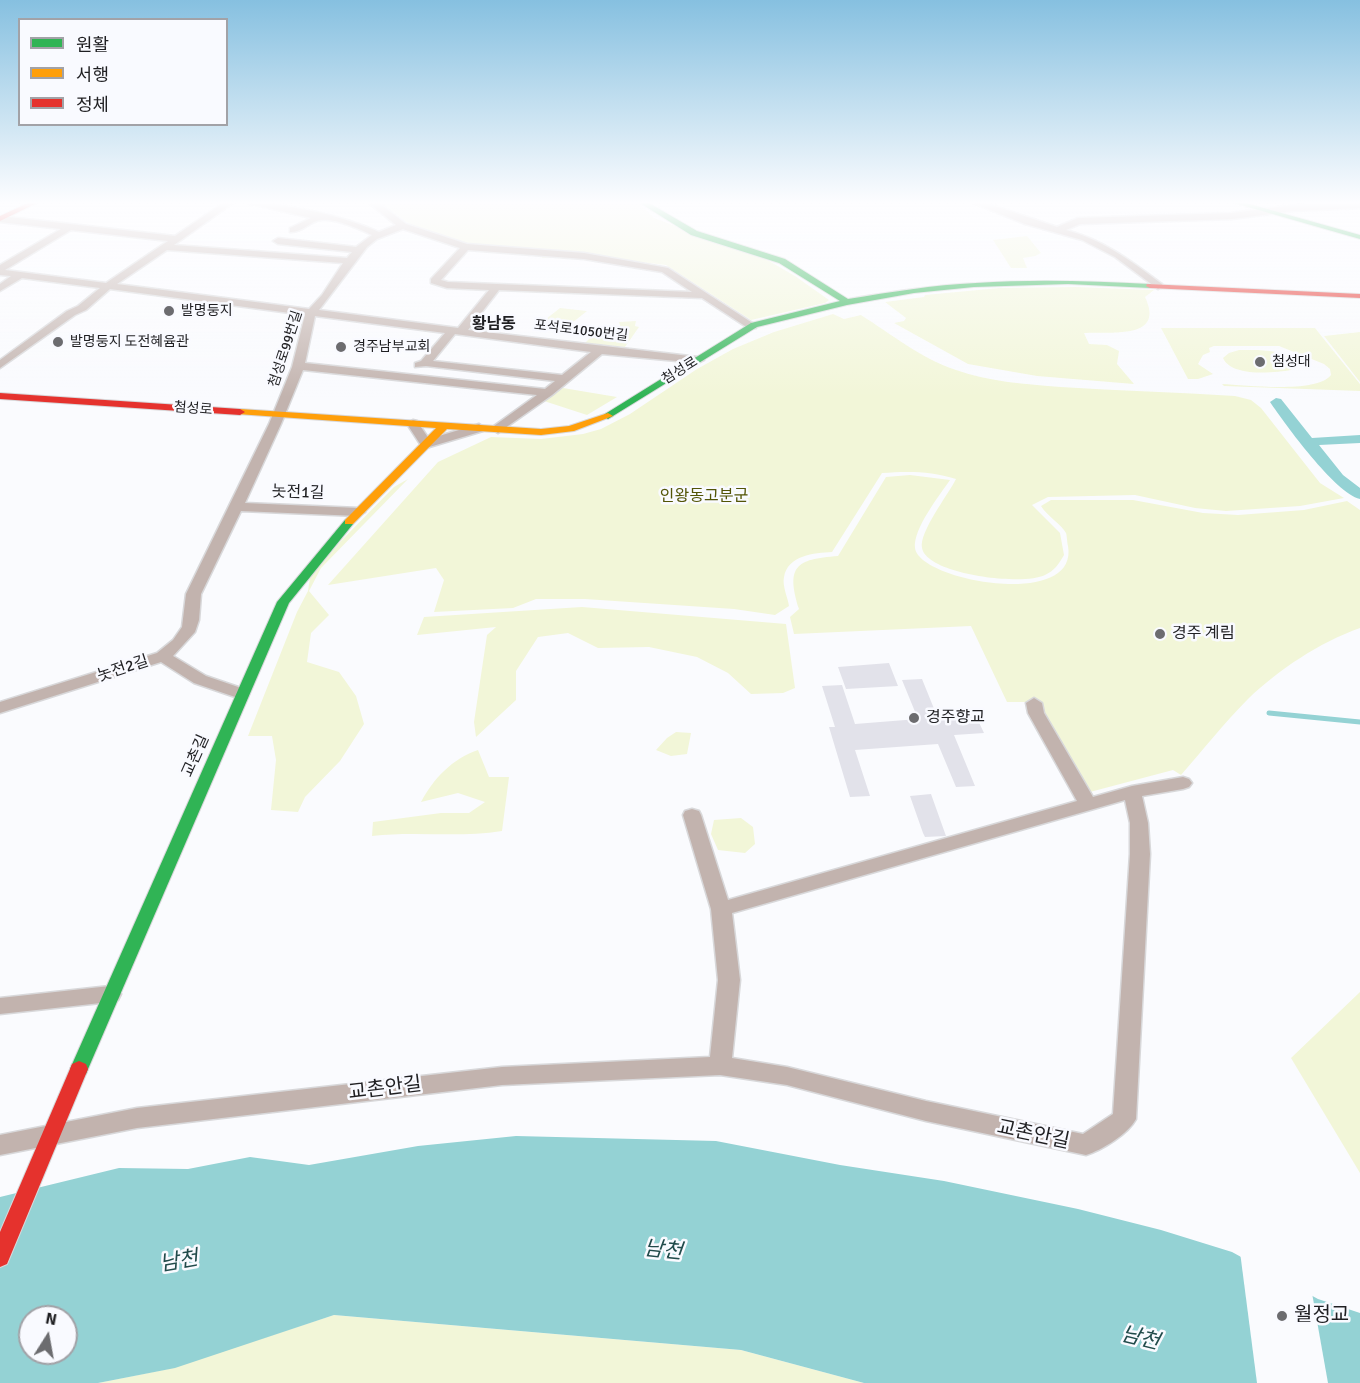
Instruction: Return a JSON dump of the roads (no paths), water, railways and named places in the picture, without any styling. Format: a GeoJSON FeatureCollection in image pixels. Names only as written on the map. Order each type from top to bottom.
{"type":"FeatureCollection","features":[{"type":"Feature","properties":{"kind":"street"},"geometry":{"type":"LineString","coordinates":[[0,365],[135,268]]}},
{"type":"Feature","properties":{"kind":"street","name":"첨성로99번길"},"geometry":{"type":"LineString","coordinates":[[278,415],[298,366],[312,312],[326,299],[344,268]]}},
{"type":"Feature","properties":{"kind":"street"},"geometry":{"type":"LineString","coordinates":[[447,268],[434,281],[447,285],[704,295]]}},
{"type":"Feature","properties":{"kind":"street"},"geometry":{"type":"LineString","coordinates":[[651,268],[665,270],[752,326]]}},
{"type":"Feature","properties":{"kind":"street"},"geometry":{"type":"LineString","coordinates":[[792,268],[847,302]]}},
{"type":"Feature","properties":{"kind":"street"},"geometry":{"type":"LineString","coordinates":[[1133,268],[1158,285]]}},
{"type":"Feature","properties":{"kind":"street","name":"포석로1050번길"},"geometry":{"type":"LineString","coordinates":[[0,270],[600,350],[698,360]]}},
{"type":"Feature","properties":{"kind":"street"},"geometry":{"type":"LineString","coordinates":[[0,288],[21,274]]}},
{"type":"Feature","properties":{"kind":"street","name":"첨성로"},"geometry":{"type":"LineString","coordinates":[[0,396],[541,432],[591,424],[608,416],[752,326],[847,302],[914,291],[984,285],[1068,282],[1360,296]]}},
{"type":"Feature","properties":{"kind":"street"},"geometry":{"type":"LineString","coordinates":[[425,363],[496,287]]}},
{"type":"Feature","properties":{"kind":"street"},"geometry":{"type":"LineString","coordinates":[[498,429],[548,393],[600,350]]}},
{"type":"Feature","properties":{"kind":"street"},"geometry":{"type":"LineString","coordinates":[[406,378],[418,365],[425,363],[565,379]]}},
{"type":"Feature","properties":{"kind":"street"},"geometry":{"type":"LineString","coordinates":[[298,366],[548,393]]}},
{"type":"Feature","properties":{"kind":"street"},"geometry":{"type":"LineString","coordinates":[[163,656],[178,645],[189,630],[192,597],[237,507],[278,415]]}},
{"type":"Feature","properties":{"kind":"street"},"geometry":{"type":"LineString","coordinates":[[413,424],[426,444],[479,428]]}},
{"type":"Feature","properties":{"kind":"street","name":"교촌길"},"geometry":{"type":"LineString","coordinates":[[0,1257],[110,994],[283,602],[303,573],[358,512],[444,426]]}},
{"type":"Feature","properties":{"kind":"street","name":"놋전1길"},"geometry":{"type":"LineString","coordinates":[[237,507],[358,512]]}},
{"type":"Feature","properties":{"kind":"street","name":"놋전2길"},"geometry":{"type":"LineString","coordinates":[[0,708],[163,656],[186,673],[216,688],[241,694]]}},
{"type":"Feature","properties":{"kind":"street"},"geometry":{"type":"LineString","coordinates":[[1034,703],[1036,713],[1088,805]]}},
{"type":"Feature","properties":{"kind":"street"},"geometry":{"type":"LineString","coordinates":[[721,909],[1132,792],[1183,783]]}},
{"type":"Feature","properties":{"kind":"street","name":"교촌안길"},"geometry":{"type":"LineString","coordinates":[[0,1145],[50,1140],[137,1118],[502,1076],[720,1066],[787,1076],[937,1114],[1086,1146],[1124,1119],[1140,854],[1139,823],[1132,792]]}},
{"type":"Feature","properties":{"kind":"street"},"geometry":{"type":"LineString","coordinates":[[692,815],[721,909],[729,980],[720,1066]]}},
{"type":"Feature","properties":{"kind":"street"},"geometry":{"type":"LineString","coordinates":[[0,1006],[110,994]]}},
{"type":"Feature","properties":{"kind":"water","name":"남천"},"geometry":{"type":"Polygon","coordinates":[[[516,1136],[716,1141],[840,1165],[944,1181],[1078,1209],[1161,1230],[1232,1252],[1318,1299],[1360,1313],[1360,1383],[864,1383],[741,1350],[334,1315],[175,1368],[98,1383],[0,1383],[0,1197],[119,1168],[188,1169],[250,1157],[309,1165],[418,1146],[516,1136]]]}},
{"type":"Feature","properties":{"kind":"waterway"},"geometry":{"type":"LineString","coordinates":[[1276,402],[1309,442]]}},
{"type":"Feature","properties":{"kind":"waterway"},"geometry":{"type":"LineString","coordinates":[[1309,442],[1360,439]]}},
{"type":"Feature","properties":{"kind":"waterway"},"geometry":{"type":"LineString","coordinates":[[1309,442],[1338,478],[1360,495]]}},
{"type":"Feature","properties":{"kind":"waterway"},"geometry":{"type":"LineString","coordinates":[[1269,713],[1360,722]]}},
{"type":"Feature","properties":{"kind":"place","name":"발명둥지"},"geometry":{"type":"Point","coordinates":[169,311]}},
{"type":"Feature","properties":{"kind":"place","name":"발명둥지 도전혜윰관"},"geometry":{"type":"Point","coordinates":[58,342]}},
{"type":"Feature","properties":{"kind":"place","name":"경주남부교회"},"geometry":{"type":"Point","coordinates":[341,347]}},
{"type":"Feature","properties":{"kind":"place","name":"첨성대"},"geometry":{"type":"Point","coordinates":[1260,362]}},
{"type":"Feature","properties":{"kind":"place","name":"경주 계림"},"geometry":{"type":"Point","coordinates":[1160,634]}},
{"type":"Feature","properties":{"kind":"place","name":"경주향교"},"geometry":{"type":"Point","coordinates":[914,718]}},
{"type":"Feature","properties":{"kind":"place","name":"월정교"},"geometry":{"type":"Point","coordinates":[1282,1316]}},
{"type":"Feature","properties":{"kind":"district","name":"황남동"},"geometry":{"type":"Point","coordinates":[494,325]}},
{"type":"Feature","properties":{"kind":"park label","name":"인왕동고분군"},"geometry":{"type":"Point","coordinates":[704,497]}}]}
